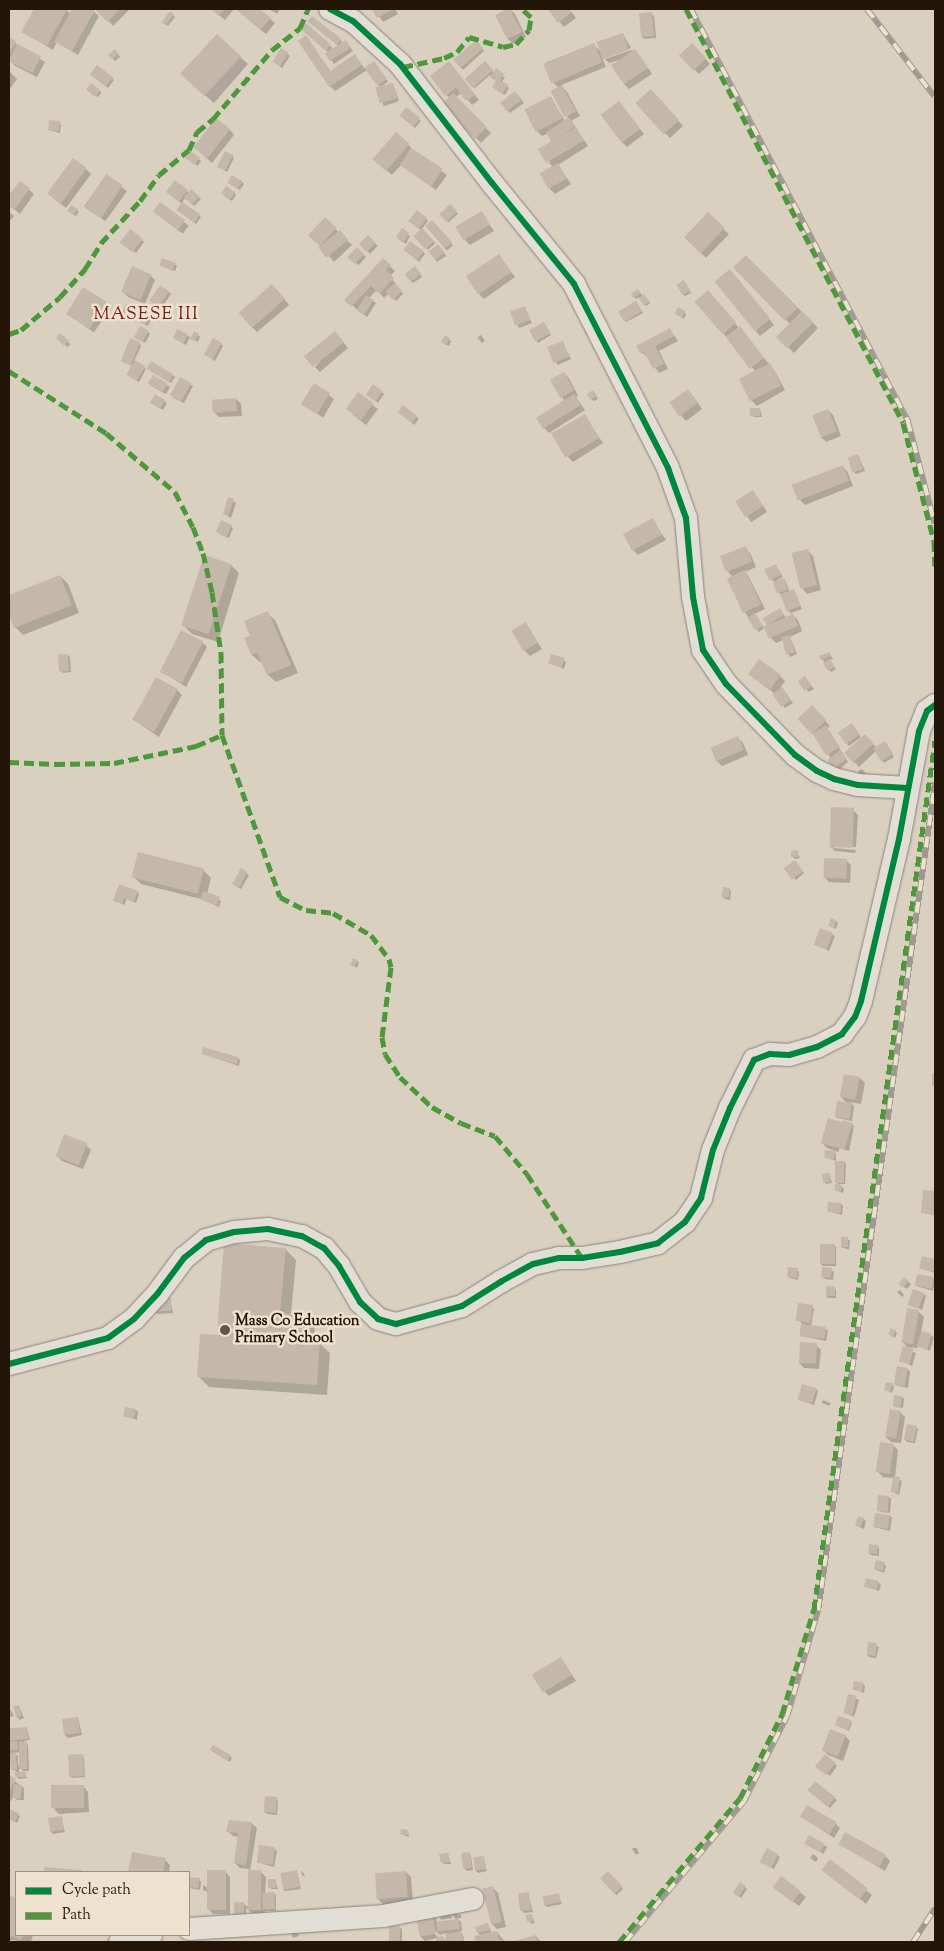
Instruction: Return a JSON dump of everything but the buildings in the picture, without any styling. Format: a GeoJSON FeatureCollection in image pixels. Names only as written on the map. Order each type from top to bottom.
{"type":"FeatureCollection","features":[{"type":"Feature","properties":{"kind":"street"},"geometry":{"type":"LineString","coordinates":[[330,9],[353,21],[400,64],[492,183],[574,284],[668,468],[686,518],[693,597],[703,650],[726,684],[795,755],[817,772],[834,779],[858,785],[907,788]]}},
{"type":"Feature","properties":{"kind":"street"},"geometry":{"type":"LineString","coordinates":[[9,1364],[108,1338],[134,1319],[158,1293],[184,1258],[206,1240],[234,1232],[268,1229],[302,1236],[324,1248],[340,1266],[360,1302],[378,1319],[396,1324],[462,1306],[502,1280],[533,1264],[559,1258],[582,1258],[620,1252],[658,1243],[685,1222],[701,1198],[714,1150],[726,1116],[754,1060],[770,1054],[789,1055],[817,1048],[842,1034],[855,1016],[861,1001],[899,839],[919,731],[927,711],[935,705]]}},
{"type":"Feature","properties":{"kind":"street"},"geometry":{"type":"LineString","coordinates":[[190,1929],[383,1916],[472,1899]]}},
{"type":"Feature","properties":{"kind":"street"},"geometry":{"type":"LineString","coordinates":[[120,1942],[147,1936]]}},
{"type":"Feature","properties":{"kind":"railway"},"geometry":{"type":"LineString","coordinates":[[691,9],[908,421],[935,524]]}},
{"type":"Feature","properties":{"kind":"railway"},"geometry":{"type":"LineString","coordinates":[[867,9],[935,97]]}},
{"type":"Feature","properties":{"kind":"railway"},"geometry":{"type":"LineString","coordinates":[[625,1942],[744,1801],[787,1716],[818,1610],[935,782]]}},
{"type":"Feature","properties":{"kind":"railway"},"geometry":{"type":"LineString","coordinates":[[913,1942],[935,1908]]}},
{"type":"Feature","properties":{"kind":"marked path"},"geometry":{"type":"LineString","coordinates":[[9,334],[21,330],[60,297],[85,269],[101,243],[140,201],[159,175],[189,150],[197,132],[213,119],[272,50],[300,28],[308,9]]}},
{"type":"Feature","properties":{"kind":"marked path"},"geometry":{"type":"LineString","coordinates":[[403,67],[444,58],[457,52],[469,37],[503,47],[516,44],[529,30],[531,17],[522,9]]}},
{"type":"Feature","properties":{"kind":"marked path"},"geometry":{"type":"LineString","coordinates":[[686,9],[903,423],[934,541],[935,566]]}},
{"type":"Feature","properties":{"kind":"marked path"},"geometry":{"type":"LineString","coordinates":[[9,371],[106,433],[175,492],[193,527],[203,553],[212,592],[221,653],[222,735],[280,897],[306,910],[333,913],[371,935],[389,959],[391,967],[382,1037],[385,1054],[400,1077],[432,1107],[461,1123],[495,1136],[527,1174],[582,1258]]}},
{"type":"Feature","properties":{"kind":"marked path"},"geometry":{"type":"LineString","coordinates":[[9,762],[55,764],[114,763],[196,746],[222,735]]}},
{"type":"Feature","properties":{"kind":"marked path"},"geometry":{"type":"LineString","coordinates":[[619,1942],[740,1798],[782,1714],[814,1609],[935,740]]}},
{"type":"Feature","properties":{"kind":"cycle path"},"geometry":{"type":"LineString","coordinates":[[330,9],[353,21],[400,64],[492,183],[574,284],[668,468],[686,518],[693,597],[703,650],[726,684],[795,755],[817,771],[834,779],[858,785],[907,788]]}},
{"type":"Feature","properties":{"kind":"cycle path"},"geometry":{"type":"LineString","coordinates":[[9,1364],[108,1338],[134,1319],[158,1293],[184,1258],[206,1240],[234,1232],[268,1229],[302,1236],[324,1248],[339,1266],[360,1302],[378,1319],[396,1324],[462,1306],[533,1264],[559,1258],[582,1258],[620,1252],[658,1243],[685,1222],[701,1198],[713,1150],[730,1108],[754,1060],[770,1054],[789,1055],[817,1047],[842,1034],[855,1017],[861,1001],[899,839],[919,731],[927,711],[935,705]]}},
{"type":"Feature","properties":{"kind":"place","name":"Mass Co Education Primary School"},"geometry":{"type":"Point","coordinates":[225,1330]}},
{"type":"Feature","properties":{"kind":"district","name":"MASESE III"},"geometry":{"type":"Point","coordinates":[146,315]}}]}
